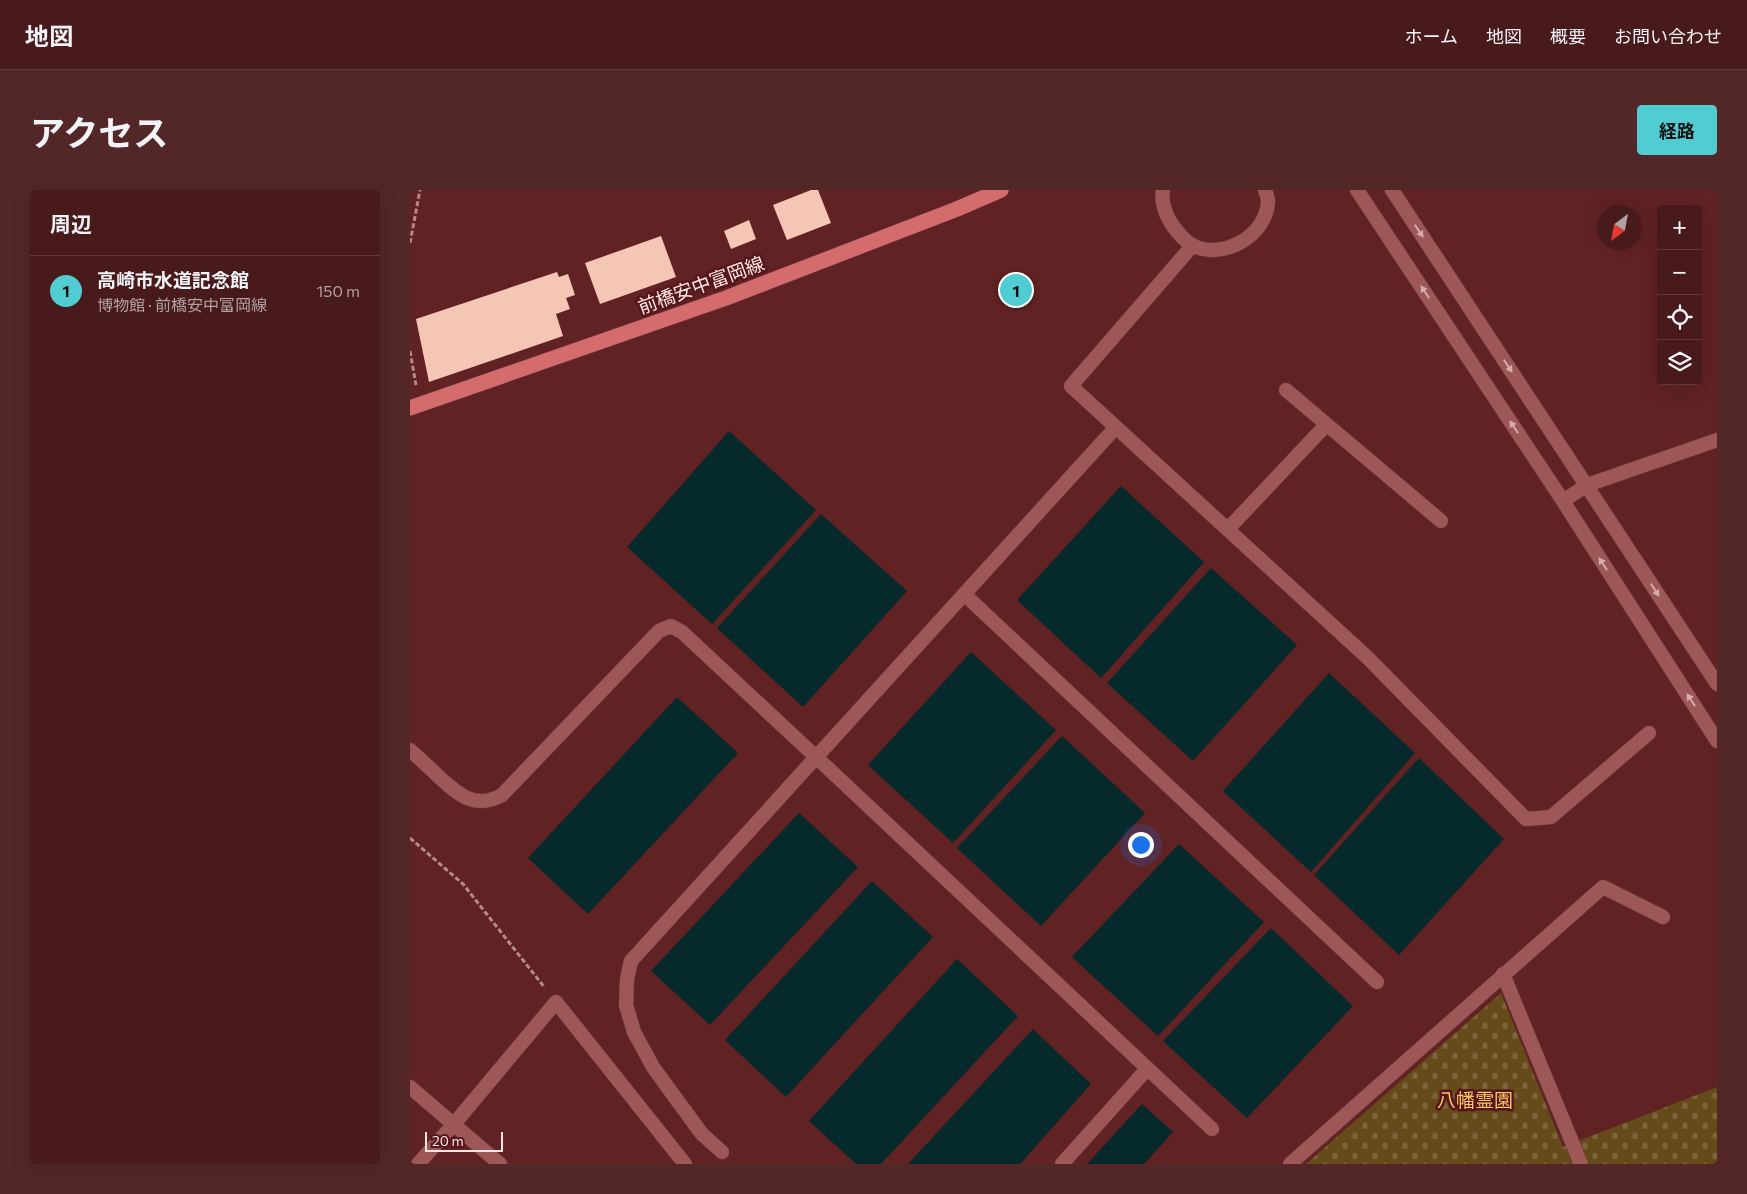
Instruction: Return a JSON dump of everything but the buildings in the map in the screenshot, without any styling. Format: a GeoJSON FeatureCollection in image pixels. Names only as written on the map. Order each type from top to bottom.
{"type":"FeatureCollection","features":[{"type":"Feature","properties":{"kind":"main road","name":"前橋安中富岡線"},"geometry":{"type":"LineString","coordinates":[[415,406],[726,298],[957,210],[1001,190]]}},
{"type":"Feature","properties":{"kind":"lane"},"geometry":{"type":"LineString","coordinates":[[1163,190],[1162,196],[1166,216],[1179,235],[1193,245],[1206,249],[1225,249],[1246,240],[1257,228],[1264,216],[1268,201],[1265,190]]}},
{"type":"Feature","properties":{"kind":"lane"},"geometry":{"type":"LineString","coordinates":[[1357,190],[1563,501],[1717,741]]}},
{"type":"Feature","properties":{"kind":"lane"},"geometry":{"type":"LineString","coordinates":[[1392,190],[1717,684]]}},
{"type":"Feature","properties":{"kind":"lane"},"geometry":{"type":"LineString","coordinates":[[1193,245],[1071,386],[1368,658],[1526,819],[1551,817],[1649,733]]}},
{"type":"Feature","properties":{"kind":"lane"},"geometry":{"type":"LineString","coordinates":[[1286,390],[1441,521]]}},
{"type":"Feature","properties":{"kind":"lane"},"geometry":{"type":"LineString","coordinates":[[1228,529],[1326,424]]}},
{"type":"Feature","properties":{"kind":"lane"},"geometry":{"type":"LineString","coordinates":[[722,1152],[702,1134],[674,1096],[653,1066],[634,1032],[626,1004],[627,979],[631,960],[1116,427]]}},
{"type":"Feature","properties":{"kind":"lane"},"geometry":{"type":"LineString","coordinates":[[1563,501],[1587,485],[1717,440]]}},
{"type":"Feature","properties":{"kind":"lane"},"geometry":{"type":"LineString","coordinates":[[964,594],[1378,982]]}},
{"type":"Feature","properties":{"kind":"lane"},"geometry":{"type":"LineString","coordinates":[[410,750],[457,793],[470,800],[481,802],[492,800],[502,795],[659,631],[671,626],[682,632],[816,756],[1212,1129]]}},
{"type":"Feature","properties":{"kind":"lane"},"geometry":{"type":"LineString","coordinates":[[1290,1164],[1603,887],[1663,917]]}},
{"type":"Feature","properties":{"kind":"lane"},"geometry":{"type":"LineString","coordinates":[[1503,974],[1582,1164]]}},
{"type":"Feature","properties":{"kind":"lane"},"geometry":{"type":"LineString","coordinates":[[418,1164],[556,1002],[685,1164]]}},
{"type":"Feature","properties":{"kind":"lane"},"geometry":{"type":"LineString","coordinates":[[1062,1164],[1147,1069]]}},
{"type":"Feature","properties":{"kind":"lane"},"geometry":{"type":"LineString","coordinates":[[410,1087],[500,1164]]}},
{"type":"Feature","properties":{"kind":"path"},"geometry":{"type":"LineString","coordinates":[[410,243],[420,190]]}},
{"type":"Feature","properties":{"kind":"path"},"geometry":{"type":"LineString","coordinates":[[410,351],[415,406]]}},
{"type":"Feature","properties":{"kind":"path"},"geometry":{"type":"LineString","coordinates":[[410,838],[463,884],[556,1002]]}},
{"type":"Feature","properties":{"kind":"green space","name":"八幡霊園"},"geometry":{"type":"Polygon","coordinates":[[[1501,993],[1563,1147],[1717,1087],[1717,1164],[1306,1164],[1501,993]]]}},
{"type":"Feature","properties":{"kind":"water"},"geometry":{"type":"Polygon","coordinates":[[[729,431],[816,510],[712,624],[627,547],[729,431]]]}},
{"type":"Feature","properties":{"kind":"water"},"geometry":{"type":"Polygon","coordinates":[[[1121,486],[1204,562],[1101,678],[1017,600],[1121,486]]]}},
{"type":"Feature","properties":{"kind":"water"},"geometry":{"type":"Polygon","coordinates":[[[821,514],[907,591],[803,707],[717,628],[821,514]]]}},
{"type":"Feature","properties":{"kind":"water"},"geometry":{"type":"Polygon","coordinates":[[[1211,568],[1297,645],[1193,761],[1107,683],[1211,568]]]}},
{"type":"Feature","properties":{"kind":"water"},"geometry":{"type":"Polygon","coordinates":[[[971,652],[1056,730],[953,843],[868,765],[971,652]]]}},
{"type":"Feature","properties":{"kind":"water"},"geometry":{"type":"Polygon","coordinates":[[[1329,673],[1415,753],[1311,872],[1223,791],[1329,673]]]}},
{"type":"Feature","properties":{"kind":"water"},"geometry":{"type":"Polygon","coordinates":[[[677,697],[738,753],[588,914],[528,858],[677,697]]]}},
{"type":"Feature","properties":{"kind":"water"},"geometry":{"type":"Polygon","coordinates":[[[1062,736],[1145,813],[1041,926],[957,848],[1062,736]]]}},
{"type":"Feature","properties":{"kind":"water"},"geometry":{"type":"Polygon","coordinates":[[[1419,758],[1504,839],[1399,955],[1314,875],[1419,758]]]}},
{"type":"Feature","properties":{"kind":"water"},"geometry":{"type":"Polygon","coordinates":[[[799,813],[858,867],[710,1025],[651,971],[799,813]]]}},
{"type":"Feature","properties":{"kind":"water"},"geometry":{"type":"Polygon","coordinates":[[[1179,844],[1264,922],[1158,1036],[1072,957],[1179,844]]]}},
{"type":"Feature","properties":{"kind":"water"},"geometry":{"type":"Polygon","coordinates":[[[872,881],[933,937],[786,1097],[725,1040],[872,881]]]}},
{"type":"Feature","properties":{"kind":"water"},"geometry":{"type":"Polygon","coordinates":[[[1271,928],[1353,1006],[1247,1118],[1163,1041],[1271,928]]]}},
{"type":"Feature","properties":{"kind":"water"},"geometry":{"type":"Polygon","coordinates":[[[957,959],[1018,1016],[881,1164],[856,1164],[809,1121],[957,959]]]}},
{"type":"Feature","properties":{"kind":"water"},"geometry":{"type":"Polygon","coordinates":[[[1033,1029],[1091,1084],[1020,1164],[908,1164],[1033,1029]]]}},
{"type":"Feature","properties":{"kind":"water"},"geometry":{"type":"Polygon","coordinates":[[[1142,1104],[1173,1132],[1144,1164],[1087,1164],[1142,1104]]]}},
{"type":"Feature","properties":{"kind":"place","name":"高崎市水道記念館"},"geometry":{"type":"Point","coordinates":[1016,290]}}]}
